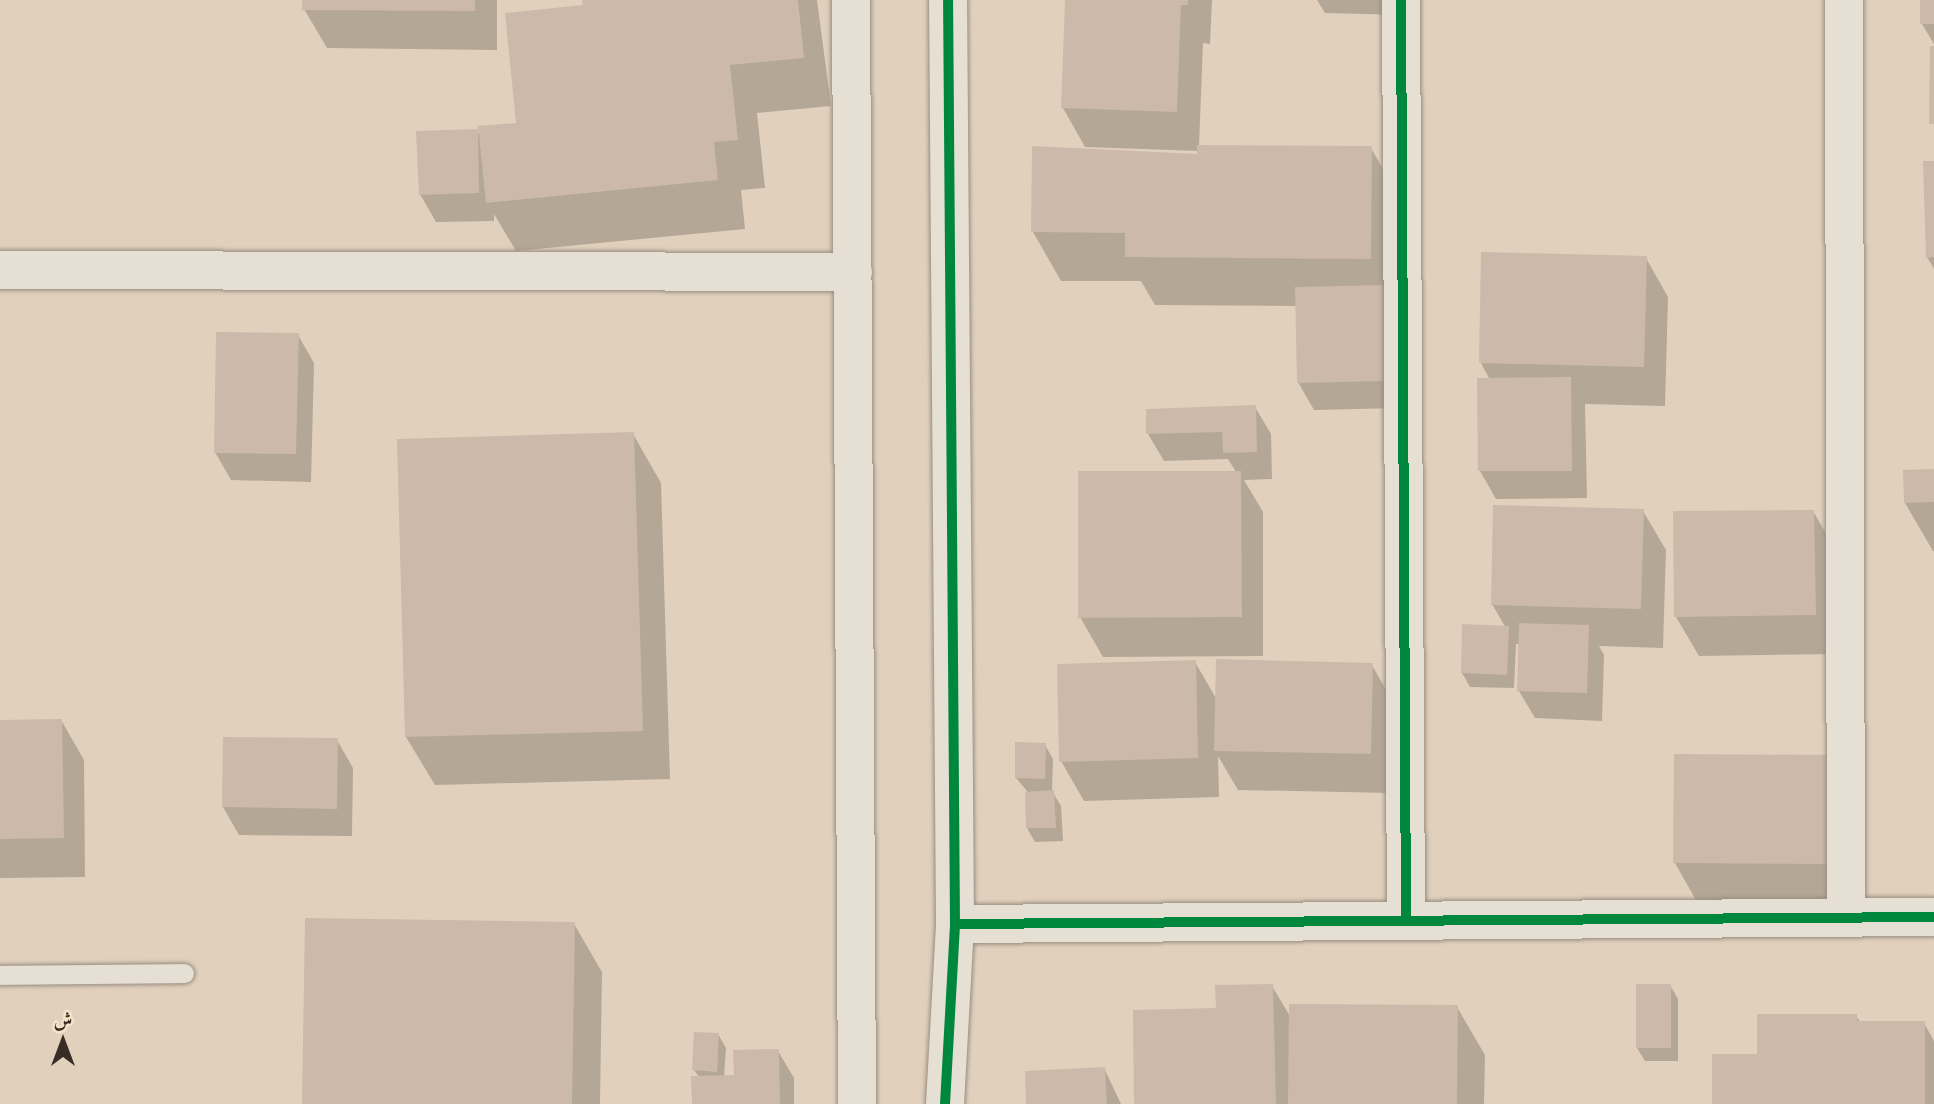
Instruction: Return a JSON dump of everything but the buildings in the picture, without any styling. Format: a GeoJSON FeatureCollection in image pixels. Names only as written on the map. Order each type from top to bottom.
{"type":"FeatureCollection","features":[{"type":"Feature","properties":{"kind":"street"},"geometry":{"type":"LineString","coordinates":[[851,0],[857,1104]]}},
{"type":"Feature","properties":{"kind":"street"},"geometry":{"type":"LineString","coordinates":[[945,1104],[955,924],[948,0]]}},
{"type":"Feature","properties":{"kind":"street"},"geometry":{"type":"LineString","coordinates":[[1401,0],[1406,920]]}},
{"type":"Feature","properties":{"kind":"street"},"geometry":{"type":"LineString","coordinates":[[1844,0],[1846,918]]}},
{"type":"Feature","properties":{"kind":"street"},"geometry":{"type":"LineString","coordinates":[[0,270],[853,272]]}},
{"type":"Feature","properties":{"kind":"street"},"geometry":{"type":"LineString","coordinates":[[955,924],[1934,917]]}},
{"type":"Feature","properties":{"kind":"lane"},"geometry":{"type":"LineString","coordinates":[[0,975],[184,973]]}},
{"type":"Feature","properties":{"kind":"cycle path"},"geometry":{"type":"LineString","coordinates":[[945,1104],[955,924],[948,0]]}},
{"type":"Feature","properties":{"kind":"cycle path"},"geometry":{"type":"LineString","coordinates":[[1401,0],[1406,920]]}},
{"type":"Feature","properties":{"kind":"cycle path"},"geometry":{"type":"LineString","coordinates":[[955,924],[1934,917]]}}]}
